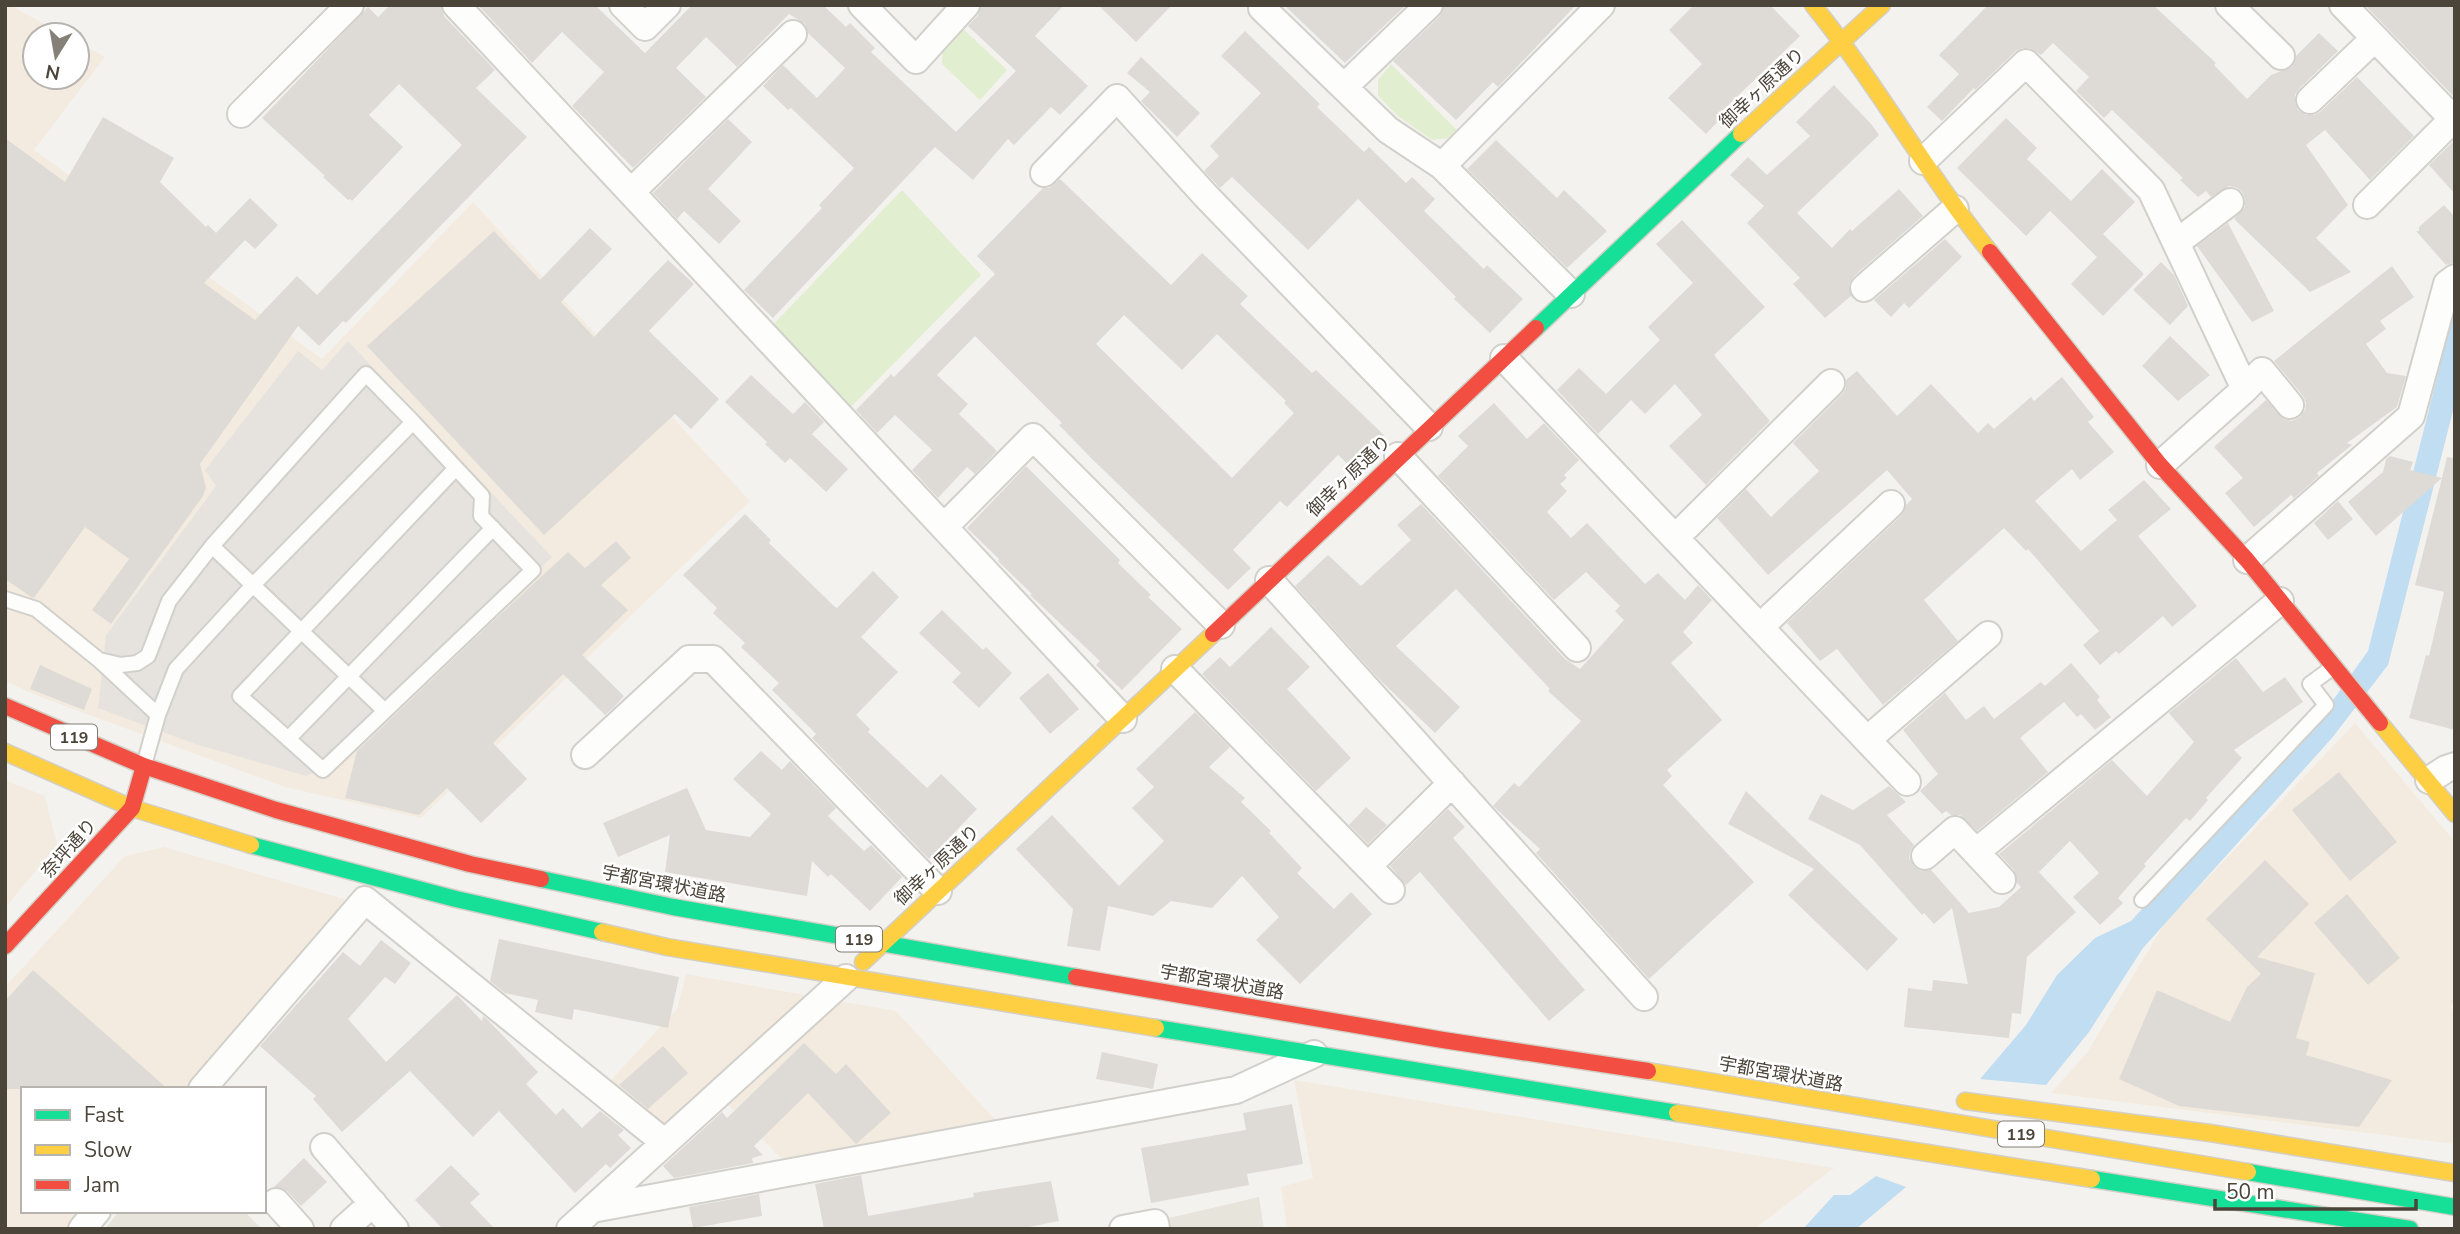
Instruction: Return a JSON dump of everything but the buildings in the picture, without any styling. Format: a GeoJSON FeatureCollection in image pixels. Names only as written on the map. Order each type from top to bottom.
{"type":"FeatureCollection","features":[{"type":"Feature","properties":{"kind":"main road"},"geometry":{"type":"LineString","coordinates":[[1813,5],[1842,41],[1955,209],[2160,466],[2247,560],[2455,814]]}},
{"type":"Feature","properties":{"kind":"main road","name":"御幸ヶ原通り"},"geometry":{"type":"LineString","coordinates":[[846,978],[1123,719],[1398,456],[1882,5]]}},
{"type":"Feature","properties":{"kind":"main road","name":"宇都宮環状道路"},"geometry":{"type":"LineString","coordinates":[[5,706],[144,766],[276,810],[470,864],[673,907],[1415,1035],[1587,1061],[2455,1207]]}},
{"type":"Feature","properties":{"kind":"main road","name":"119"},"geometry":{"type":"LineString","coordinates":[[5,752],[132,808],[260,848],[367,889],[534,918],[667,947],[846,978],[2410,1229]]}},
{"type":"Feature","properties":{"kind":"main road","name":"奈坪通り"},"geometry":{"type":"LineString","coordinates":[[5,946],[132,808],[144,766]]}},
{"type":"Feature","properties":{"kind":"main road","name":"119"},"geometry":{"type":"LineString","coordinates":[[1587,1061],[1850,1089]]}},
{"type":"Feature","properties":{"kind":"main road","name":"119"},"geometry":{"type":"LineString","coordinates":[[1571,1096],[1922,1168]]}},
{"type":"Feature","properties":{"kind":"main road","name":"119"},"geometry":{"type":"LineString","coordinates":[[1947,1099],[2044,1109],[2314,1148],[2455,1173]]}},
{"type":"Feature","properties":{"kind":"street"},"geometry":{"type":"LineString","coordinates":[[241,114],[350,5]]}},
{"type":"Feature","properties":{"kind":"street"},"geometry":{"type":"LineString","coordinates":[[456,5],[1123,719]]}},
{"type":"Feature","properties":{"kind":"street"},"geometry":{"type":"LineString","coordinates":[[623,5],[645,27],[667,5]]}},
{"type":"Feature","properties":{"kind":"street"},"geometry":{"type":"LineString","coordinates":[[863,5],[916,60],[966,5]]}},
{"type":"Feature","properties":{"kind":"street"},"geometry":{"type":"LineString","coordinates":[[1265,5],[1262,8],[1388,130],[1442,166],[1571,294]]}},
{"type":"Feature","properties":{"kind":"street"},"geometry":{"type":"LineString","coordinates":[[1344,87],[1429,5]]}},
{"type":"Feature","properties":{"kind":"street"},"geometry":{"type":"LineString","coordinates":[[1442,166],[1601,5]]}},
{"type":"Feature","properties":{"kind":"street"},"geometry":{"type":"LineString","coordinates":[[2229,5],[2281,56]]}},
{"type":"Feature","properties":{"kind":"street"},"geometry":{"type":"LineString","coordinates":[[2343,5],[2454,118],[2367,205]]}},
{"type":"Feature","properties":{"kind":"street"},"geometry":{"type":"LineString","coordinates":[[631,192],[793,34]]}},
{"type":"Feature","properties":{"kind":"street"},"geometry":{"type":"LineString","coordinates":[[2310,100],[2375,38]]}},
{"type":"Feature","properties":{"kind":"street"},"geometry":{"type":"LineString","coordinates":[[1923,161],[2026,63],[2151,190],[2245,388]]}},
{"type":"Feature","properties":{"kind":"street"},"geometry":{"type":"LineString","coordinates":[[1044,173],[1117,98],[1205,195],[1429,427]]}},
{"type":"Feature","properties":{"kind":"street"},"geometry":{"type":"LineString","coordinates":[[2176,243],[2230,202]]}},
{"type":"Feature","properties":{"kind":"street"},"geometry":{"type":"LineString","coordinates":[[1864,288],[1955,209]]}},
{"type":"Feature","properties":{"kind":"street"},"geometry":{"type":"LineString","coordinates":[[2247,560],[2411,416],[2447,285],[2455,278]]}},
{"type":"Feature","properties":{"kind":"street"},"geometry":{"type":"LineString","coordinates":[[1504,358],[1907,782]]}},
{"type":"Feature","properties":{"kind":"street"},"geometry":{"type":"LineString","coordinates":[[2160,466],[2262,371],[2290,405]]}},
{"type":"Feature","properties":{"kind":"street"},"geometry":{"type":"LineString","coordinates":[[1675,538],[1831,383]]}},
{"type":"Feature","properties":{"kind":"street"},"geometry":{"type":"LineString","coordinates":[[944,527],[1033,437],[1221,625]]}},
{"type":"Feature","properties":{"kind":"street"},"geometry":{"type":"LineString","coordinates":[[1398,456],[1577,648]]}},
{"type":"Feature","properties":{"kind":"street"},"geometry":{"type":"LineString","coordinates":[[1760,627],[1891,504]]}},
{"type":"Feature","properties":{"kind":"street"},"geometry":{"type":"LineString","coordinates":[[1269,580],[1644,998]]}},
{"type":"Feature","properties":{"kind":"street"},"geometry":{"type":"LineString","coordinates":[[1976,852],[2280,601]]}},
{"type":"Feature","properties":{"kind":"street"},"geometry":{"type":"LineString","coordinates":[[1867,740],[1988,635]]}},
{"type":"Feature","properties":{"kind":"street"},"geometry":{"type":"LineString","coordinates":[[586,755],[689,659],[713,659],[938,891]]}},
{"type":"Feature","properties":{"kind":"street"},"geometry":{"type":"LineString","coordinates":[[1175,669],[1391,890]]}},
{"type":"Feature","properties":{"kind":"street"},"geometry":{"type":"LineString","coordinates":[[2429,780],[2455,766]]}},
{"type":"Feature","properties":{"kind":"street"},"geometry":{"type":"LineString","coordinates":[[1368,866],[1452,783]]}},
{"type":"Feature","properties":{"kind":"street"},"geometry":{"type":"LineString","coordinates":[[1925,856],[1955,831],[2002,880]]}},
{"type":"Feature","properties":{"kind":"street"},"geometry":{"type":"LineString","coordinates":[[204,1087],[367,889],[664,1142]]}},
{"type":"Feature","properties":{"kind":"street"},"geometry":{"type":"LineString","coordinates":[[570,1229],[846,978]]}},
{"type":"Feature","properties":{"kind":"street"},"geometry":{"type":"LineString","coordinates":[[592,1209],[1236,1090],[1314,1054]]}},
{"type":"Feature","properties":{"kind":"street"},"geometry":{"type":"LineString","coordinates":[[324,1147],[395,1229]]}},
{"type":"Feature","properties":{"kind":"street"},"geometry":{"type":"LineString","coordinates":[[276,1202],[300,1229]]}},
{"type":"Feature","properties":{"kind":"street"},"geometry":{"type":"LineString","coordinates":[[344,1229],[373,1203]]}},
{"type":"Feature","properties":{"kind":"street"},"geometry":{"type":"LineString","coordinates":[[82,1229],[95,1213]]}},
{"type":"Feature","properties":{"kind":"street"},"geometry":{"type":"LineString","coordinates":[[1123,1229],[1155,1223],[1156,1229]]}},
{"type":"Feature","properties":{"kind":"lane"},"geometry":{"type":"LineString","coordinates":[[99,660],[121,665],[137,663],[148,656],[169,601],[212,546],[366,374],[413,422],[456,468],[482,496],[481,516],[533,570],[323,770],[240,696],[456,468]]}},
{"type":"Feature","properties":{"kind":"lane"},"geometry":{"type":"LineString","coordinates":[[144,766],[158,715],[176,669],[253,585],[413,422]]}},
{"type":"Feature","properties":{"kind":"lane"},"geometry":{"type":"LineString","coordinates":[[288,739],[493,528]]}},
{"type":"Feature","properties":{"kind":"lane"},"geometry":{"type":"LineString","coordinates":[[212,546],[385,710]]}},
{"type":"Feature","properties":{"kind":"lane"},"geometry":{"type":"LineString","coordinates":[[5,599],[36,609],[99,660],[158,715]]}},
{"type":"Feature","properties":{"kind":"lane"},"geometry":{"type":"LineString","coordinates":[[2142,900],[2326,705],[2310,684],[2337,672]]}},
{"type":"Feature","properties":{"kind":"shaded area"},"geometry":{"type":"Polygon","coordinates":[[[5,5],[10,5],[39,21],[21,21],[21,91],[79,91],[34,150],[322,359],[473,202],[750,501],[421,818],[285,787],[38,696],[5,681],[5,5]]]}},
{"type":"Feature","properties":{"kind":"shaded area"},"geometry":{"type":"Polygon","coordinates":[[[91,50],[105,57],[91,75],[91,50]]]}},
{"type":"Feature","properties":{"kind":"shaded area"},"geometry":{"type":"Polygon","coordinates":[[[348,341],[552,557],[343,763],[306,776],[195,744],[98,708],[106,635],[216,486],[205,470],[298,351],[322,370],[348,341]]]}},
{"type":"Feature","properties":{"kind":"shaded area"},"geometry":{"type":"Polygon","coordinates":[[[2355,723],[2455,842],[2455,1002],[2450,1006],[2455,1016],[2455,1144],[2051,1093],[2087,1053],[2164,924],[2355,723]]]}},
{"type":"Feature","properties":{"kind":"shaded area"},"geometry":{"type":"Polygon","coordinates":[[[5,780],[45,796],[57,845],[5,908],[5,780]]]}},
{"type":"Feature","properties":{"kind":"shaded area"},"geometry":{"type":"Polygon","coordinates":[[[164,847],[348,900],[189,1087],[21,1087],[21,1213],[81,1213],[68,1229],[5,1229],[5,987],[125,856],[164,847]]]}},
{"type":"Feature","properties":{"kind":"shaded area"},"geometry":{"type":"Polygon","coordinates":[[[686,974],[896,1011],[998,1123],[784,1161],[709,1085],[664,1129],[608,1083],[677,1009],[686,974]]]}},
{"type":"Feature","properties":{"kind":"shaded area"},"geometry":{"type":"Polygon","coordinates":[[[1294,1080],[1834,1168],[1754,1229],[1287,1229],[1281,1187],[1313,1178],[1294,1080]]]}},
{"type":"Feature","properties":{"kind":"shaded area"},"geometry":{"type":"Polygon","coordinates":[[[1259,1197],[1264,1229],[1122,1229],[1259,1197]]]}},
{"type":"Feature","properties":{"kind":"shaded area"},"geometry":{"type":"Polygon","coordinates":[[[117,1213],[246,1213],[262,1229],[105,1229],[117,1213]]]}},
{"type":"Feature","properties":{"kind":"green space"},"geometry":{"type":"Polygon","coordinates":[[[960,26],[1007,70],[980,100],[942,64],[943,43],[960,26]]]}},
{"type":"Feature","properties":{"kind":"green space"},"geometry":{"type":"Polygon","coordinates":[[[1391,64],[1457,130],[1448,138],[1432,140],[1398,116],[1378,96],[1378,80],[1391,64]]]}},
{"type":"Feature","properties":{"kind":"green space"},"geometry":{"type":"Polygon","coordinates":[[[902,190],[981,275],[849,409],[770,328],[902,190]]]}},
{"type":"Feature","properties":{"kind":"water"},"geometry":{"type":"Polygon","coordinates":[[[2455,306],[2455,403],[2388,665],[2332,738],[2143,948],[2089,1032],[2046,1085],[1980,1079],[2026,1025],[2057,975],[2095,938],[2131,921],[2321,717],[2368,651],[2455,306]]]}},
{"type":"Feature","properties":{"kind":"water"},"geometry":{"type":"Polygon","coordinates":[[[1876,1176],[1906,1187],[1856,1229],[1803,1229],[1834,1195],[1850,1195],[1876,1176]]]}},
{"type":"Feature","properties":{"kind":"traffic: fast"},"geometry":{"type":"LineString","coordinates":[[1536,328],[1741,134]]}},
{"type":"Feature","properties":{"kind":"traffic: fast"},"geometry":{"type":"LineString","coordinates":[[251,845],[456,899],[602,932]]}},
{"type":"Feature","properties":{"kind":"traffic: fast"},"geometry":{"type":"LineString","coordinates":[[541,879],[673,907],[1076,977]]}},
{"type":"Feature","properties":{"kind":"traffic: fast"},"geometry":{"type":"LineString","coordinates":[[1156,1028],[1677,1113]]}},
{"type":"Feature","properties":{"kind":"traffic: fast"},"geometry":{"type":"LineString","coordinates":[[2248,1172],[2455,1207]]}},
{"type":"Feature","properties":{"kind":"traffic: fast"},"geometry":{"type":"LineString","coordinates":[[2092,1179],[2410,1229]]}},
{"type":"Feature","properties":{"kind":"traffic: slow"},"geometry":{"type":"LineString","coordinates":[[1813,5],[1990,252]]}},
{"type":"Feature","properties":{"kind":"traffic: slow"},"geometry":{"type":"LineString","coordinates":[[1741,134],[1882,5]]}},
{"type":"Feature","properties":{"kind":"traffic: slow"},"geometry":{"type":"LineString","coordinates":[[863,962],[1213,634]]}},
{"type":"Feature","properties":{"kind":"traffic: slow"},"geometry":{"type":"LineString","coordinates":[[2380,723],[2455,814]]}},
{"type":"Feature","properties":{"kind":"traffic: slow"},"geometry":{"type":"LineString","coordinates":[[5,752],[132,808],[251,845]]}},
{"type":"Feature","properties":{"kind":"traffic: slow"},"geometry":{"type":"LineString","coordinates":[[602,932],[667,947],[1156,1028]]}},
{"type":"Feature","properties":{"kind":"traffic: slow"},"geometry":{"type":"LineString","coordinates":[[1648,1071],[2248,1172]]}},
{"type":"Feature","properties":{"kind":"traffic: slow"},"geometry":{"type":"LineString","coordinates":[[1965,1101],[2210,1133],[2455,1173]]}},
{"type":"Feature","properties":{"kind":"traffic: slow"},"geometry":{"type":"LineString","coordinates":[[1677,1113],[2092,1179]]}},
{"type":"Feature","properties":{"kind":"traffic: jam"},"geometry":{"type":"LineString","coordinates":[[1990,252],[2160,465],[2247,560],[2380,723]]}},
{"type":"Feature","properties":{"kind":"traffic: jam"},"geometry":{"type":"LineString","coordinates":[[1213,634],[1536,328]]}},
{"type":"Feature","properties":{"kind":"traffic: jam"},"geometry":{"type":"LineString","coordinates":[[5,706],[144,766],[276,810],[470,864],[541,879]]}},
{"type":"Feature","properties":{"kind":"traffic: jam"},"geometry":{"type":"LineString","coordinates":[[5,946],[132,808],[144,766]]}},
{"type":"Feature","properties":{"kind":"traffic: jam"},"geometry":{"type":"LineString","coordinates":[[1076,977],[1443,1040],[1648,1071]]}}]}
